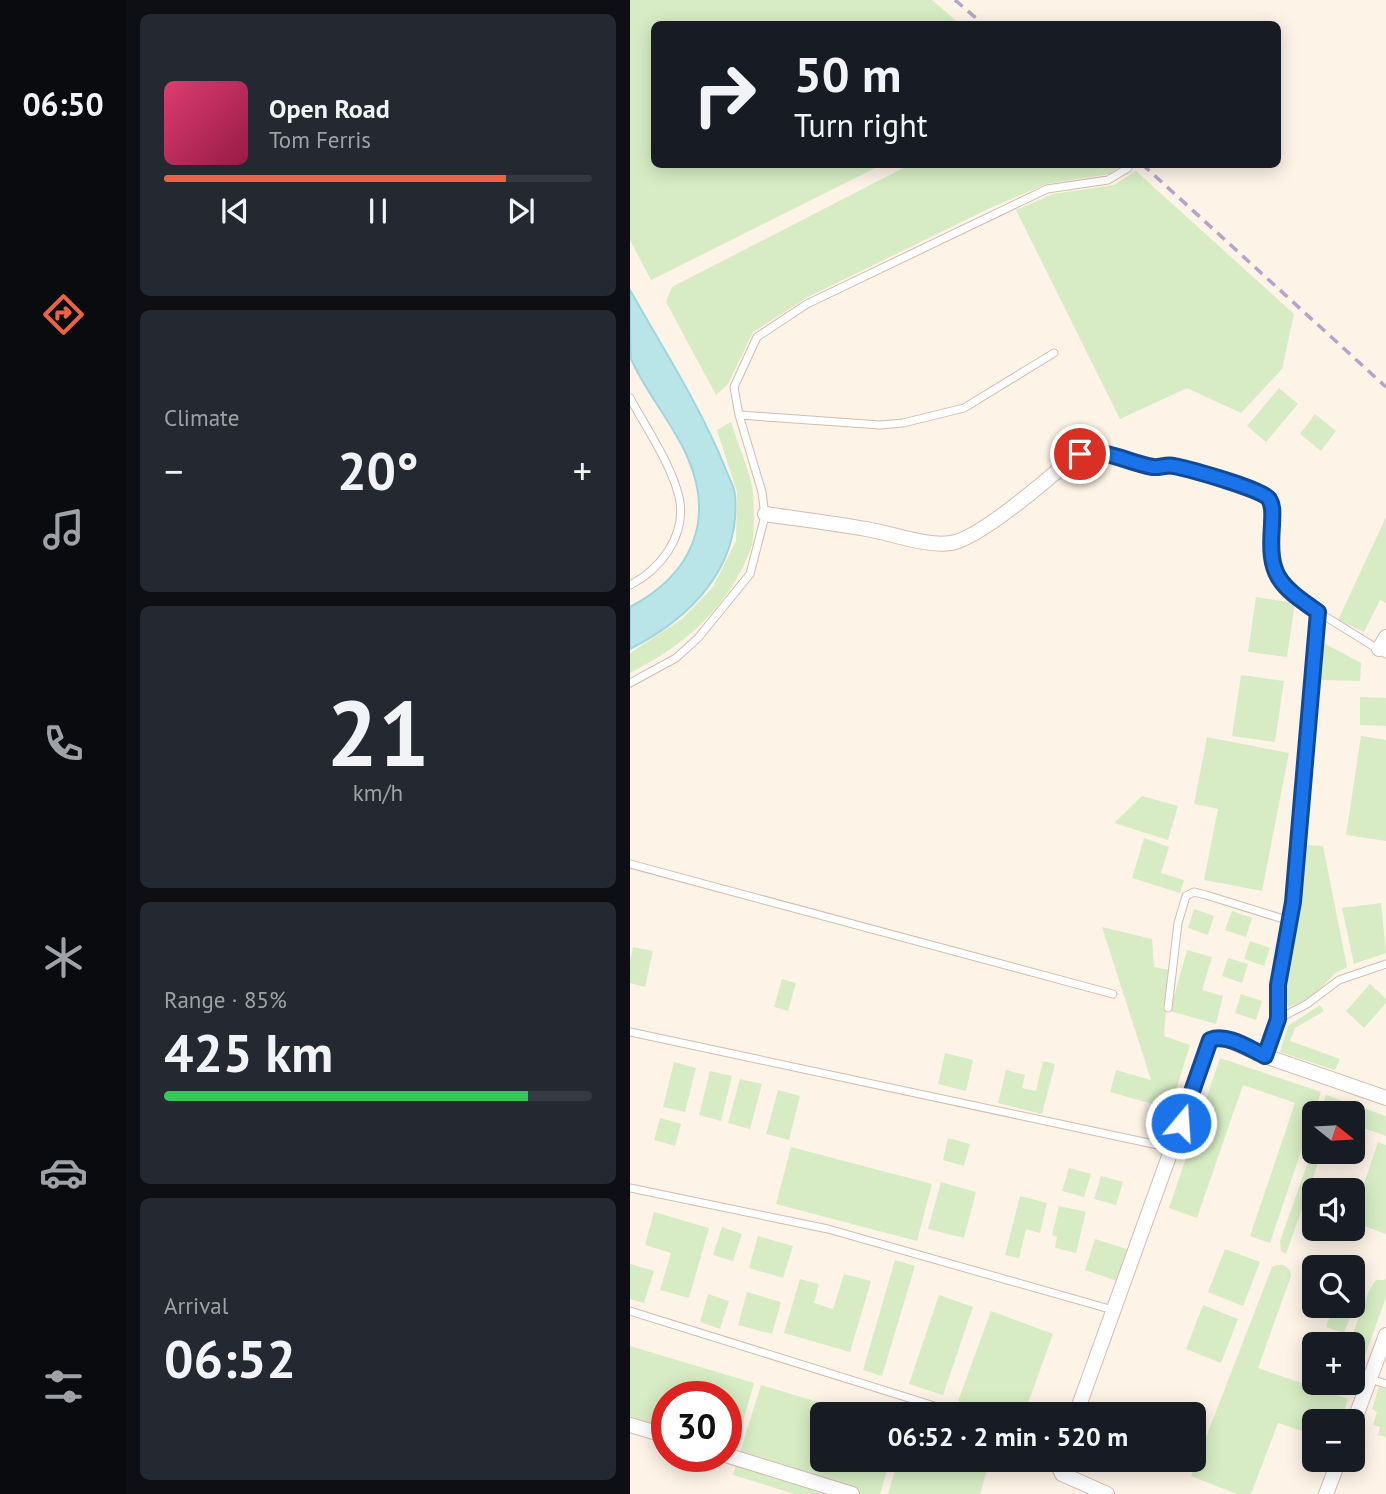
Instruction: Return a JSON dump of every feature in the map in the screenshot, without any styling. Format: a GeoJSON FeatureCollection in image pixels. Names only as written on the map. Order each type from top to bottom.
{"type":"FeatureCollection","features":[{"type":"Feature","properties":{"kind":"street"},"geometry":{"type":"LineString","coordinates":[[765,514],[953,543],[999,517],[1070,460],[1092,451],[1154,467],[1172,466],[1253,489],[1265,495],[1273,510],[1271,556],[1276,571],[1286,589],[1318,612]]}},
{"type":"Feature","properties":{"kind":"street"},"geometry":{"type":"LineString","coordinates":[[1080,1402],[1210,1040],[1227,1040],[1386,1098]]}},
{"type":"Feature","properties":{"kind":"street"},"geometry":{"type":"LineString","coordinates":[[1359,1409],[1386,1335]]}},
{"type":"Feature","properties":{"kind":"street"},"geometry":{"type":"LineString","coordinates":[[630,1424],[651,1431]]}},
{"type":"Feature","properties":{"kind":"street"},"geometry":{"type":"LineString","coordinates":[[742,1460],[852,1494]]}},
{"type":"Feature","properties":{"kind":"street"},"geometry":{"type":"LineString","coordinates":[[1061,1472],[1107,1494]]}},
{"type":"Feature","properties":{"kind":"street"},"geometry":{"type":"LineString","coordinates":[[1326,1494],[1334,1472]]}},
{"type":"Feature","properties":{"kind":"lane"},"geometry":{"type":"LineString","coordinates":[[630,682],[677,658],[698,638],[750,574],[765,514],[762,492],[739,415],[734,387],[757,337],[807,304],[1047,189],[1108,180],[1128,168]]}},
{"type":"Feature","properties":{"kind":"lane"},"geometry":{"type":"LineString","coordinates":[[739,415],[880,425],[904,423],[964,408],[1054,353]]}},
{"type":"Feature","properties":{"kind":"lane"},"geometry":{"type":"LineString","coordinates":[[630,398],[669,472],[680,502],[679,523],[670,552],[643,579],[630,585]]}},
{"type":"Feature","properties":{"kind":"lane"},"geometry":{"type":"LineString","coordinates":[[1265,1056],[1278,1019],[1278,985],[1290,921],[1318,612],[1384,647]]}},
{"type":"Feature","properties":{"kind":"lane"},"geometry":{"type":"LineString","coordinates":[[630,864],[1113,995]]}},
{"type":"Feature","properties":{"kind":"lane"},"geometry":{"type":"LineString","coordinates":[[1168,1008],[1178,923],[1186,896],[1194,892],[1290,921]]}},
{"type":"Feature","properties":{"kind":"lane"},"geometry":{"type":"LineString","coordinates":[[1278,1019],[1307,1004],[1339,980],[1386,964]]}},
{"type":"Feature","properties":{"kind":"lane"},"geometry":{"type":"LineString","coordinates":[[630,1032],[1172,1148]]}},
{"type":"Feature","properties":{"kind":"lane"},"geometry":{"type":"LineString","coordinates":[[630,1188],[828,1230],[1114,1310]]}},
{"type":"Feature","properties":{"kind":"lane"},"geometry":{"type":"LineString","coordinates":[[630,1311],[922,1402]]}},
{"type":"Feature","properties":{"kind":"lane"},"geometry":{"type":"LineString","coordinates":[[1370,1379],[1386,1384]]}},
{"type":"Feature","properties":{"kind":"green space"},"geometry":{"type":"Polygon","coordinates":[[[630,0],[932,0],[956,21],[651,21],[651,168],[875,168],[651,280],[630,240],[630,0]]]}},
{"type":"Feature","properties":{"kind":"green space"},"geometry":{"type":"Polygon","coordinates":[[[903,168],[1119,168],[1110,174],[1046,184],[988,209],[808,297],[753,332],[728,384],[716,395],[666,302],[672,287],[903,168]]]}},
{"type":"Feature","properties":{"kind":"green space"},"geometry":{"type":"Polygon","coordinates":[[[1136,171],[1294,314],[1282,369],[1241,413],[1187,388],[1120,419],[1016,210],[1053,194],[1114,185],[1136,171]]]}},
{"type":"Feature","properties":{"kind":"green space"},"geometry":{"type":"Polygon","coordinates":[[[1279,388],[1298,404],[1266,442],[1247,426],[1279,388]]]}},
{"type":"Feature","properties":{"kind":"green space"},"geometry":{"type":"Polygon","coordinates":[[[1315,414],[1336,431],[1321,451],[1300,434],[1315,414]]]}},
{"type":"Feature","properties":{"kind":"green space"},"geometry":{"type":"Polygon","coordinates":[[[731,422],[752,486],[754,522],[751,548],[731,588],[703,622],[669,650],[630,673],[630,653],[682,619],[713,587],[736,541],[737,492],[717,430],[731,422]]]}},
{"type":"Feature","properties":{"kind":"green space"},"geometry":{"type":"Polygon","coordinates":[[[1386,517],[1386,603],[1380,600],[1364,632],[1338,620],[1386,517]]]}},
{"type":"Feature","properties":{"kind":"green space"},"geometry":{"type":"Polygon","coordinates":[[[1256,597],[1295,603],[1287,657],[1248,652],[1256,597]]]}},
{"type":"Feature","properties":{"kind":"green space"},"geometry":{"type":"Polygon","coordinates":[[[1322,642],[1361,663],[1360,681],[1321,680],[1322,642]]]}},
{"type":"Feature","properties":{"kind":"green space"},"geometry":{"type":"Polygon","coordinates":[[[1241,675],[1284,681],[1275,742],[1232,736],[1241,675]]]}},
{"type":"Feature","properties":{"kind":"green space"},"geometry":{"type":"Polygon","coordinates":[[[1360,697],[1386,698],[1386,726],[1360,725],[1360,697]]]}},
{"type":"Feature","properties":{"kind":"green space"},"geometry":{"type":"Polygon","coordinates":[[[1361,736],[1386,740],[1386,841],[1346,835],[1361,736]]]}},
{"type":"Feature","properties":{"kind":"green space"},"geometry":{"type":"Polygon","coordinates":[[[1207,737],[1289,753],[1262,891],[1204,880],[1218,809],[1194,804],[1207,737]]]}},
{"type":"Feature","properties":{"kind":"green space"},"geometry":{"type":"Polygon","coordinates":[[[1142,796],[1178,806],[1168,840],[1114,823],[1142,796]]]}},
{"type":"Feature","properties":{"kind":"green space"},"geometry":{"type":"Polygon","coordinates":[[[1144,838],[1169,847],[1161,873],[1184,880],[1180,893],[1132,878],[1144,838]]]}},
{"type":"Feature","properties":{"kind":"green space"},"geometry":{"type":"Polygon","coordinates":[[[1301,845],[1323,846],[1347,967],[1334,974],[1312,998],[1288,1007],[1285,989],[1301,845]]]}},
{"type":"Feature","properties":{"kind":"green space"},"geometry":{"type":"Polygon","coordinates":[[[1381,903],[1386,953],[1354,964],[1342,908],[1381,903]]]}},
{"type":"Feature","properties":{"kind":"green space"},"geometry":{"type":"Polygon","coordinates":[[[1194,909],[1214,916],[1208,935],[1188,928],[1194,909]]]}},
{"type":"Feature","properties":{"kind":"green space"},"geometry":{"type":"Polygon","coordinates":[[[1232,911],[1252,918],[1246,937],[1225,930],[1232,911]]]}},
{"type":"Feature","properties":{"kind":"green space"},"geometry":{"type":"Polygon","coordinates":[[[1102,927],[1152,939],[1154,967],[1169,970],[1164,1036],[1190,1045],[1170,1109],[1110,1092],[1116,1070],[1151,1080],[1102,927]]]}},
{"type":"Feature","properties":{"kind":"green space"},"geometry":{"type":"Polygon","coordinates":[[[1250,941],[1270,948],[1264,966],[1244,959],[1250,941]]]}},
{"type":"Feature","properties":{"kind":"green space"},"geometry":{"type":"Polygon","coordinates":[[[633,947],[653,951],[645,987],[630,983],[633,947]]]}},
{"type":"Feature","properties":{"kind":"green space"},"geometry":{"type":"Polygon","coordinates":[[[1187,950],[1212,957],[1202,990],[1223,996],[1216,1024],[1170,1011],[1187,950]]]}},
{"type":"Feature","properties":{"kind":"green space"},"geometry":{"type":"Polygon","coordinates":[[[1228,958],[1248,964],[1242,983],[1222,976],[1228,958]]]}},
{"type":"Feature","properties":{"kind":"green space"},"geometry":{"type":"Polygon","coordinates":[[[782,979],[796,983],[788,1011],[774,1007],[782,979]]]}},
{"type":"Feature","properties":{"kind":"green space"},"geometry":{"type":"Polygon","coordinates":[[[1370,984],[1386,999],[1386,1003],[1364,1028],[1346,1011],[1370,984]]]}},
{"type":"Feature","properties":{"kind":"green space"},"geometry":{"type":"Polygon","coordinates":[[[1241,994],[1262,1001],[1256,1020],[1235,1013],[1241,994]]]}},
{"type":"Feature","properties":{"kind":"green space"},"geometry":{"type":"Polygon","coordinates":[[[1320,1005],[1324,1011],[1295,1028],[1290,1041],[1340,1059],[1335,1070],[1280,1052],[1288,1026],[1320,1005]]]}},
{"type":"Feature","properties":{"kind":"green space"},"geometry":{"type":"Polygon","coordinates":[[[945,1053],[973,1060],[966,1091],[938,1084],[945,1053]]]}},
{"type":"Feature","properties":{"kind":"green space"},"geometry":{"type":"Polygon","coordinates":[[[1220,1058],[1321,1092],[1318,1101],[1302,1101],[1302,1148],[1270,1243],[1250,1236],[1295,1103],[1243,1085],[1197,1218],[1169,1208],[1220,1058]]]}},
{"type":"Feature","properties":{"kind":"green space"},"geometry":{"type":"Polygon","coordinates":[[[1043,1061],[1055,1064],[1042,1114],[998,1103],[1006,1070],[1025,1075],[1022,1088],[1036,1091],[1043,1061]]]}},
{"type":"Feature","properties":{"kind":"green space"},"geometry":{"type":"Polygon","coordinates":[[[674,1062],[696,1068],[685,1112],[663,1107],[674,1062]]]}},
{"type":"Feature","properties":{"kind":"green space"},"geometry":{"type":"Polygon","coordinates":[[[710,1071],[732,1076],[721,1121],[699,1115],[710,1071]]]}},
{"type":"Feature","properties":{"kind":"green space"},"geometry":{"type":"Polygon","coordinates":[[[740,1079],[762,1084],[750,1129],[728,1123],[740,1079]]]}},
{"type":"Feature","properties":{"kind":"green space"},"geometry":{"type":"Polygon","coordinates":[[[778,1090],[800,1096],[789,1140],[766,1134],[778,1090]]]}},
{"type":"Feature","properties":{"kind":"green space"},"geometry":{"type":"Polygon","coordinates":[[[1326,1095],[1343,1101],[1324,1101],[1326,1095]]]}},
{"type":"Feature","properties":{"kind":"green space"},"geometry":{"type":"Polygon","coordinates":[[[1365,1109],[1386,1116],[1386,1136],[1365,1128],[1365,1109]]]}},
{"type":"Feature","properties":{"kind":"green space"},"geometry":{"type":"Polygon","coordinates":[[[660,1118],[681,1124],[675,1146],[654,1140],[660,1118]]]}},
{"type":"Feature","properties":{"kind":"green space"},"geometry":{"type":"Polygon","coordinates":[[[948,1138],[970,1144],[964,1166],[943,1160],[948,1138]]]}},
{"type":"Feature","properties":{"kind":"green space"},"geometry":{"type":"Polygon","coordinates":[[[1378,1142],[1386,1145],[1386,1234],[1365,1226],[1365,1180],[1378,1142]]]}},
{"type":"Feature","properties":{"kind":"green space"},"geometry":{"type":"Polygon","coordinates":[[[791,1147],[932,1184],[917,1241],[776,1204],[791,1147]]]}},
{"type":"Feature","properties":{"kind":"green space"},"geometry":{"type":"Polygon","coordinates":[[[1307,1164],[1318,1164],[1313,1178],[1302,1178],[1307,1164]]]}},
{"type":"Feature","properties":{"kind":"green space"},"geometry":{"type":"Polygon","coordinates":[[[1069,1168],[1091,1174],[1084,1197],[1062,1191],[1069,1168]]]}},
{"type":"Feature","properties":{"kind":"green space"},"geometry":{"type":"Polygon","coordinates":[[[1101,1176],[1123,1182],[1116,1205],[1094,1199],[1101,1176]]]}},
{"type":"Feature","properties":{"kind":"green space"},"geometry":{"type":"Polygon","coordinates":[[[1302,1179],[1302,1209],[1286,1254],[1281,1251],[1280,1241],[1302,1179]]]}},
{"type":"Feature","properties":{"kind":"green space"},"geometry":{"type":"Polygon","coordinates":[[[941,1182],[976,1192],[964,1238],[928,1229],[941,1182]]]}},
{"type":"Feature","properties":{"kind":"green space"},"geometry":{"type":"Polygon","coordinates":[[[1020,1196],[1047,1203],[1040,1233],[1026,1229],[1019,1258],[1005,1255],[1020,1196]]]}},
{"type":"Feature","properties":{"kind":"green space"},"geometry":{"type":"Polygon","coordinates":[[[1059,1206],[1086,1212],[1076,1253],[1055,1248],[1057,1237],[1052,1235],[1059,1206]]]}},
{"type":"Feature","properties":{"kind":"green space"},"geometry":{"type":"Polygon","coordinates":[[[654,1212],[709,1228],[689,1298],[660,1290],[671,1253],[645,1245],[654,1212]]]}},
{"type":"Feature","properties":{"kind":"green space"},"geometry":{"type":"Polygon","coordinates":[[[722,1227],[742,1234],[733,1261],[713,1255],[722,1227]]]}},
{"type":"Feature","properties":{"kind":"green space"},"geometry":{"type":"Polygon","coordinates":[[[758,1236],[793,1246],[783,1278],[749,1268],[758,1236]]]}},
{"type":"Feature","properties":{"kind":"green space"},"geometry":{"type":"Polygon","coordinates":[[[1095,1239],[1127,1249],[1117,1281],[1085,1270],[1095,1239]]]}},
{"type":"Feature","properties":{"kind":"green space"},"geometry":{"type":"Polygon","coordinates":[[[1225,1249],[1260,1262],[1243,1306],[1208,1292],[1225,1249]]]}},
{"type":"Feature","properties":{"kind":"green space"},"geometry":{"type":"Polygon","coordinates":[[[895,1260],[915,1266],[882,1376],[863,1370],[895,1260]]]}},
{"type":"Feature","properties":{"kind":"green space"},"geometry":{"type":"Polygon","coordinates":[[[630,1264],[654,1271],[644,1303],[630,1299],[630,1264]]]}},
{"type":"Feature","properties":{"kind":"green space"},"geometry":{"type":"Polygon","coordinates":[[[1283,1265],[1290,1270],[1291,1276],[1258,1368],[1302,1383],[1302,1395],[1336,1395],[1348,1399],[1345,1409],[1302,1409],[1302,1431],[1278,1423],[1251,1494],[1237,1494],[1191,1476],[1193,1472],[1206,1472],[1206,1437],[1272,1267],[1283,1265]]]}},
{"type":"Feature","properties":{"kind":"green space"},"geometry":{"type":"Polygon","coordinates":[[[844,1274],[871,1281],[850,1352],[784,1333],[800,1279],[819,1284],[814,1303],[833,1309],[844,1274]]]}},
{"type":"Feature","properties":{"kind":"green space"},"geometry":{"type":"Polygon","coordinates":[[[1386,1277],[1386,1297],[1365,1356],[1365,1332],[1354,1332],[1359,1318],[1365,1318],[1365,1302],[1369,1291],[1376,1280],[1385,1280],[1386,1277]]]}},
{"type":"Feature","properties":{"kind":"green space"},"geometry":{"type":"Polygon","coordinates":[[[747,1292],[781,1302],[772,1334],[738,1325],[747,1292]]]}},
{"type":"Feature","properties":{"kind":"green space"},"geometry":{"type":"Polygon","coordinates":[[[708,1294],[729,1301],[720,1329],[700,1322],[708,1294]]]}},
{"type":"Feature","properties":{"kind":"green space"},"geometry":{"type":"Polygon","coordinates":[[[939,1295],[973,1307],[943,1395],[909,1384],[939,1295]]]}},
{"type":"Feature","properties":{"kind":"green space"},"geometry":{"type":"Polygon","coordinates":[[[1203,1305],[1238,1319],[1221,1363],[1186,1349],[1203,1305]]]}},
{"type":"Feature","properties":{"kind":"green space"},"geometry":{"type":"Polygon","coordinates":[[[991,1311],[1053,1334],[1028,1402],[958,1401],[991,1311]]]}},
{"type":"Feature","properties":{"kind":"green space"},"geometry":{"type":"Polygon","coordinates":[[[1329,1318],[1350,1318],[1344,1332],[1326,1327],[1329,1318]]]}},
{"type":"Feature","properties":{"kind":"green space"},"geometry":{"type":"Polygon","coordinates":[[[630,1346],[754,1383],[742,1425],[742,1381],[651,1381],[651,1439],[630,1433],[630,1346]]]}},
{"type":"Feature","properties":{"kind":"green space"},"geometry":{"type":"Polygon","coordinates":[[[761,1385],[818,1402],[810,1402],[810,1472],[886,1472],[880,1494],[795,1494],[733,1475],[734,1472],[742,1472],[742,1446],[761,1385]]]}},
{"type":"Feature","properties":{"kind":"green space"},"geometry":{"type":"Polygon","coordinates":[[[1379,1387],[1386,1389],[1386,1437],[1378,1435],[1380,1427],[1373,1425],[1377,1412],[1372,1409],[1379,1387]]]}},
{"type":"Feature","properties":{"kind":"green space"},"geometry":{"type":"Polygon","coordinates":[[[894,1472],[986,1472],[980,1494],[888,1494],[894,1472]]]}},
{"type":"Feature","properties":{"kind":"water"},"geometry":{"type":"Polygon","coordinates":[[[630,290],[680,376],[714,442],[733,487],[735,521],[730,545],[708,587],[692,606],[673,622],[630,649],[630,607],[669,579],[682,562],[692,544],[698,524],[699,503],[687,456],[631,359],[630,290]]]}},
{"type":"Feature","properties":{"kind":"railway"},"geometry":{"type":"LineString","coordinates":[[955,0],[980,21]]}},
{"type":"Feature","properties":{"kind":"railway"},"geometry":{"type":"LineString","coordinates":[[1146,168],[1386,387]]}},
{"type":"Feature","properties":{"kind":"route"},"geometry":{"type":"LineString","coordinates":[[1080,454],[1092,451],[1154,467],[1168,465],[1253,489],[1265,495],[1273,510],[1271,556],[1276,571],[1286,589],[1318,612],[1293,902],[1278,985],[1278,1019],[1265,1056],[1241,1044],[1216,1038],[1210,1040],[1181,1123]]}}]}
